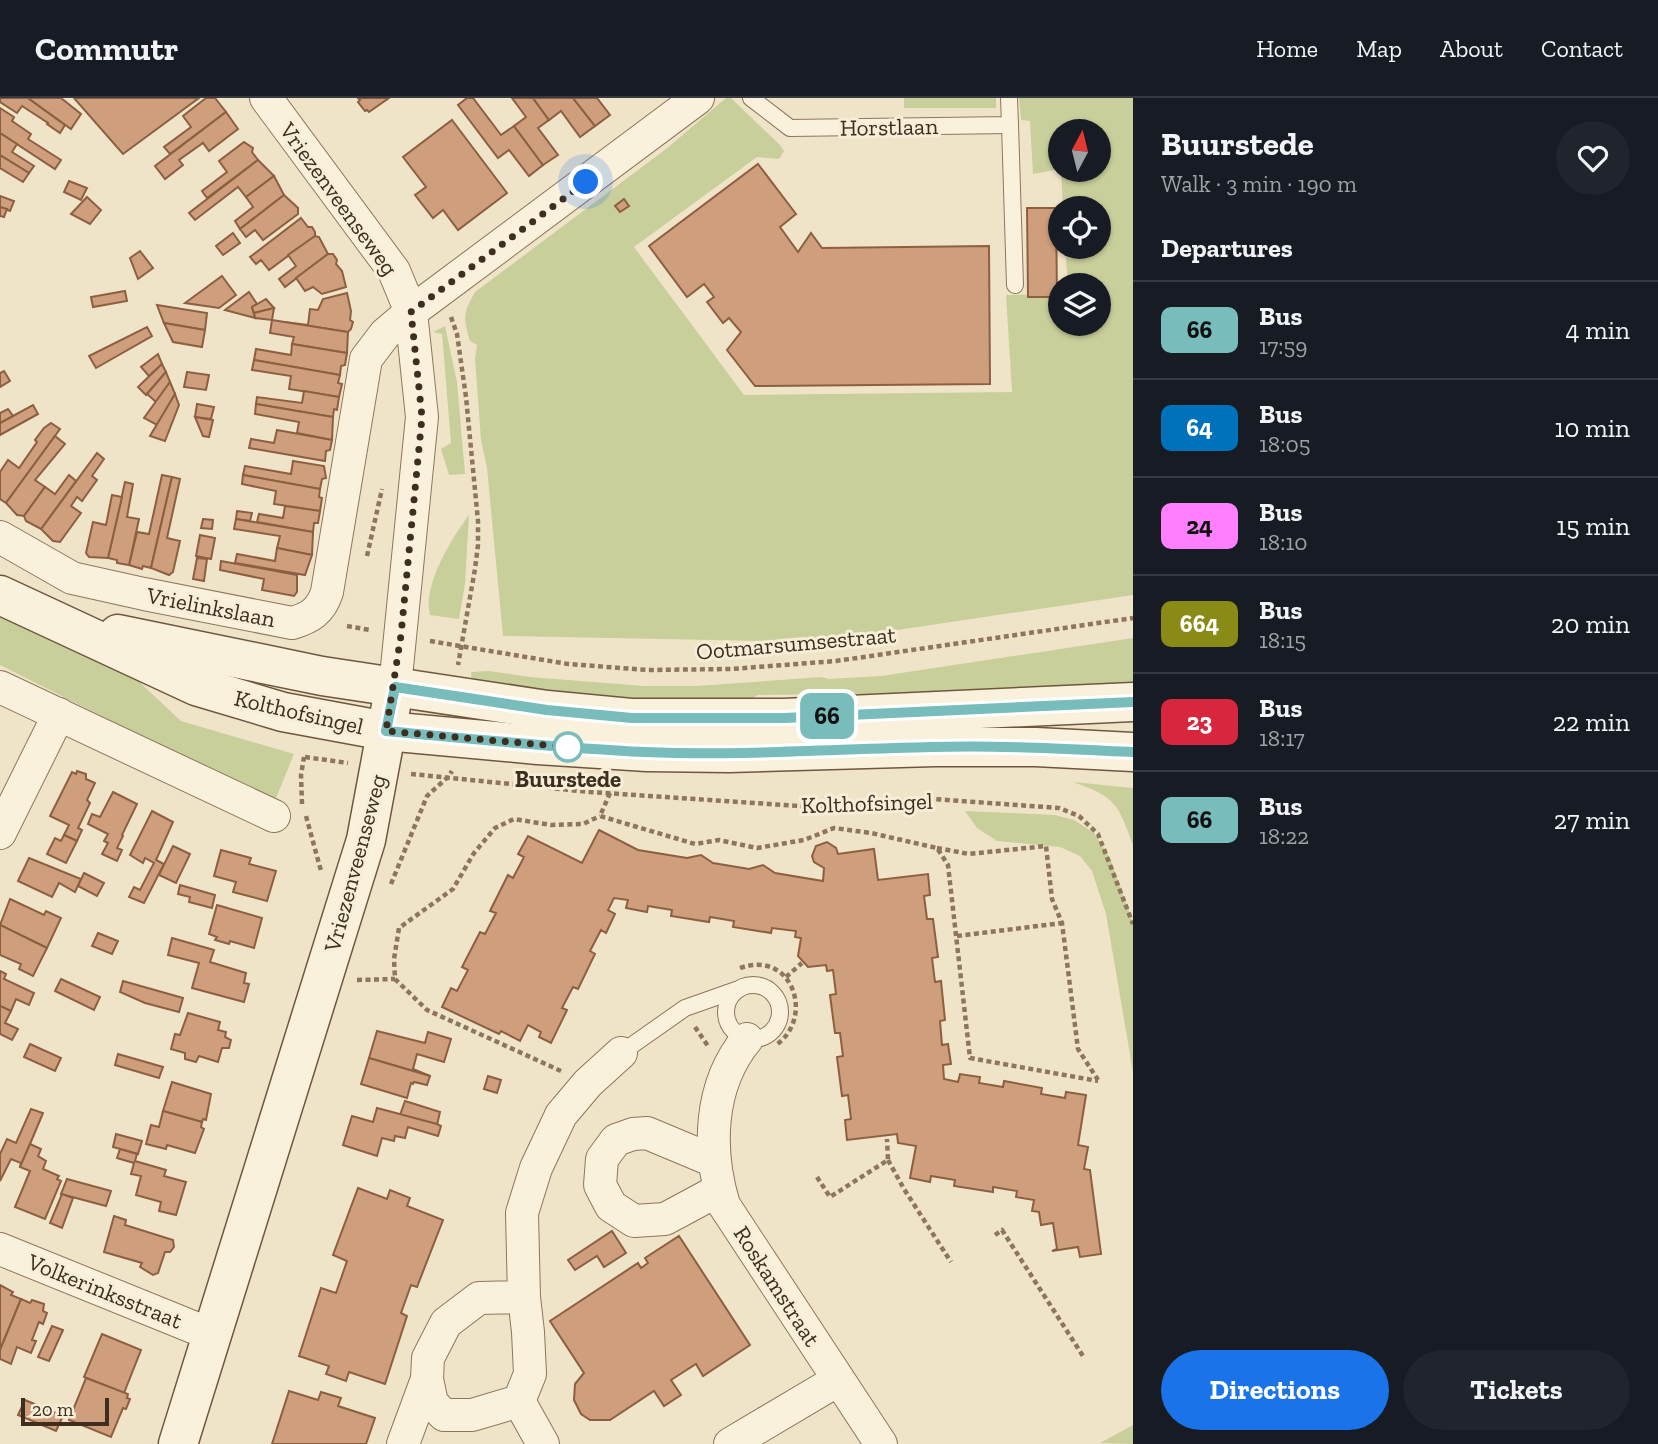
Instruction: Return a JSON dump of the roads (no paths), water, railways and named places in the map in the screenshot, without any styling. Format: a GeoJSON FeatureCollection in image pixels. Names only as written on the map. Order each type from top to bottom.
{"type":"FeatureCollection","features":[{"type":"Feature","properties":{"kind":"main road","name":"Kolthofsingel"},"geometry":{"type":"LineString","coordinates":[[0,595],[196,686],[283,712],[386,731],[538,746],[647,752],[729,753],[935,747],[1036,747],[1133,752]]}},
{"type":"Feature","properties":{"kind":"main road","name":"Kolthofsingel"},"geometry":{"type":"LineString","coordinates":[[67,626],[130,635],[322,676],[547,710],[644,718],[784,718],[1133,702]]}},
{"type":"Feature","properties":{"kind":"main road","name":"Vriezenveenseweg"},"geometry":{"type":"LineString","coordinates":[[178,1444],[366,840],[395,687]]}},
{"type":"Feature","properties":{"kind":"street","name":"Vriezenveenseweg"},"geometry":{"type":"LineString","coordinates":[[266,98],[394,271],[423,303],[422,417],[395,687]]}},
{"type":"Feature","properties":{"kind":"street"},"geometry":{"type":"LineString","coordinates":[[423,303],[698,98]]}},
{"type":"Feature","properties":{"kind":"street","name":"Vrielinkslaan"},"geometry":{"type":"LineString","coordinates":[[0,537],[72,578],[292,623],[309,618],[318,609],[327,592],[366,359],[385,334],[423,303]]}},
{"type":"Feature","properties":{"kind":"street"},"geometry":{"type":"LineString","coordinates":[[0,687],[274,816]]}},
{"type":"Feature","properties":{"kind":"street"},"geometry":{"type":"LineString","coordinates":[[0,833],[59,714]]}},
{"type":"Feature","properties":{"kind":"street","name":"Roskamstraat"},"geometry":{"type":"LineString","coordinates":[[747,1039],[735,1053],[719,1095],[712,1141],[724,1205],[881,1444]]}},
{"type":"Feature","properties":{"kind":"street"},"geometry":{"type":"LineString","coordinates":[[519,1401],[530,1374],[524,1297],[523,1213],[536,1168],[561,1115],[588,1083],[621,1053]]}},
{"type":"Feature","properties":{"kind":"street","name":"Volkerinksstraat"},"geometry":{"type":"LineString","coordinates":[[0,1249],[211,1334]]}},
{"type":"Feature","properties":{"kind":"street"},"geometry":{"type":"LineString","coordinates":[[519,1401],[472,1415],[444,1415],[432,1403],[427,1380],[428,1357],[446,1323],[479,1298],[524,1297]]}},
{"type":"Feature","properties":{"kind":"street"},"geometry":{"type":"LineString","coordinates":[[403,1444],[427,1380]]}},
{"type":"Feature","properties":{"kind":"street"},"geometry":{"type":"LineString","coordinates":[[730,1444],[838,1380]]}},
{"type":"Feature","properties":{"kind":"street"},"geometry":{"type":"LineString","coordinates":[[519,1401],[543,1444]]}},
{"type":"Feature","properties":{"kind":"lane","name":"Horstlaan"},"geometry":{"type":"LineString","coordinates":[[751,98],[790,128],[1010,125]]}},
{"type":"Feature","properties":{"kind":"lane"},"geometry":{"type":"LineString","coordinates":[[1009,98],[1015,285]]}},
{"type":"Feature","properties":{"kind":"lane"},"geometry":{"type":"LineString","coordinates":[[621,1053],[685,1008],[744,986],[763,986],[771,991],[780,1007],[777,1024],[772,1032],[764,1037],[747,1039],[732,1030],[725,1013],[730,997],[736,990]]}},
{"type":"Feature","properties":{"kind":"place","name":"Buurstede"},"geometry":{"type":"Point","coordinates":[568,747]}}]}
